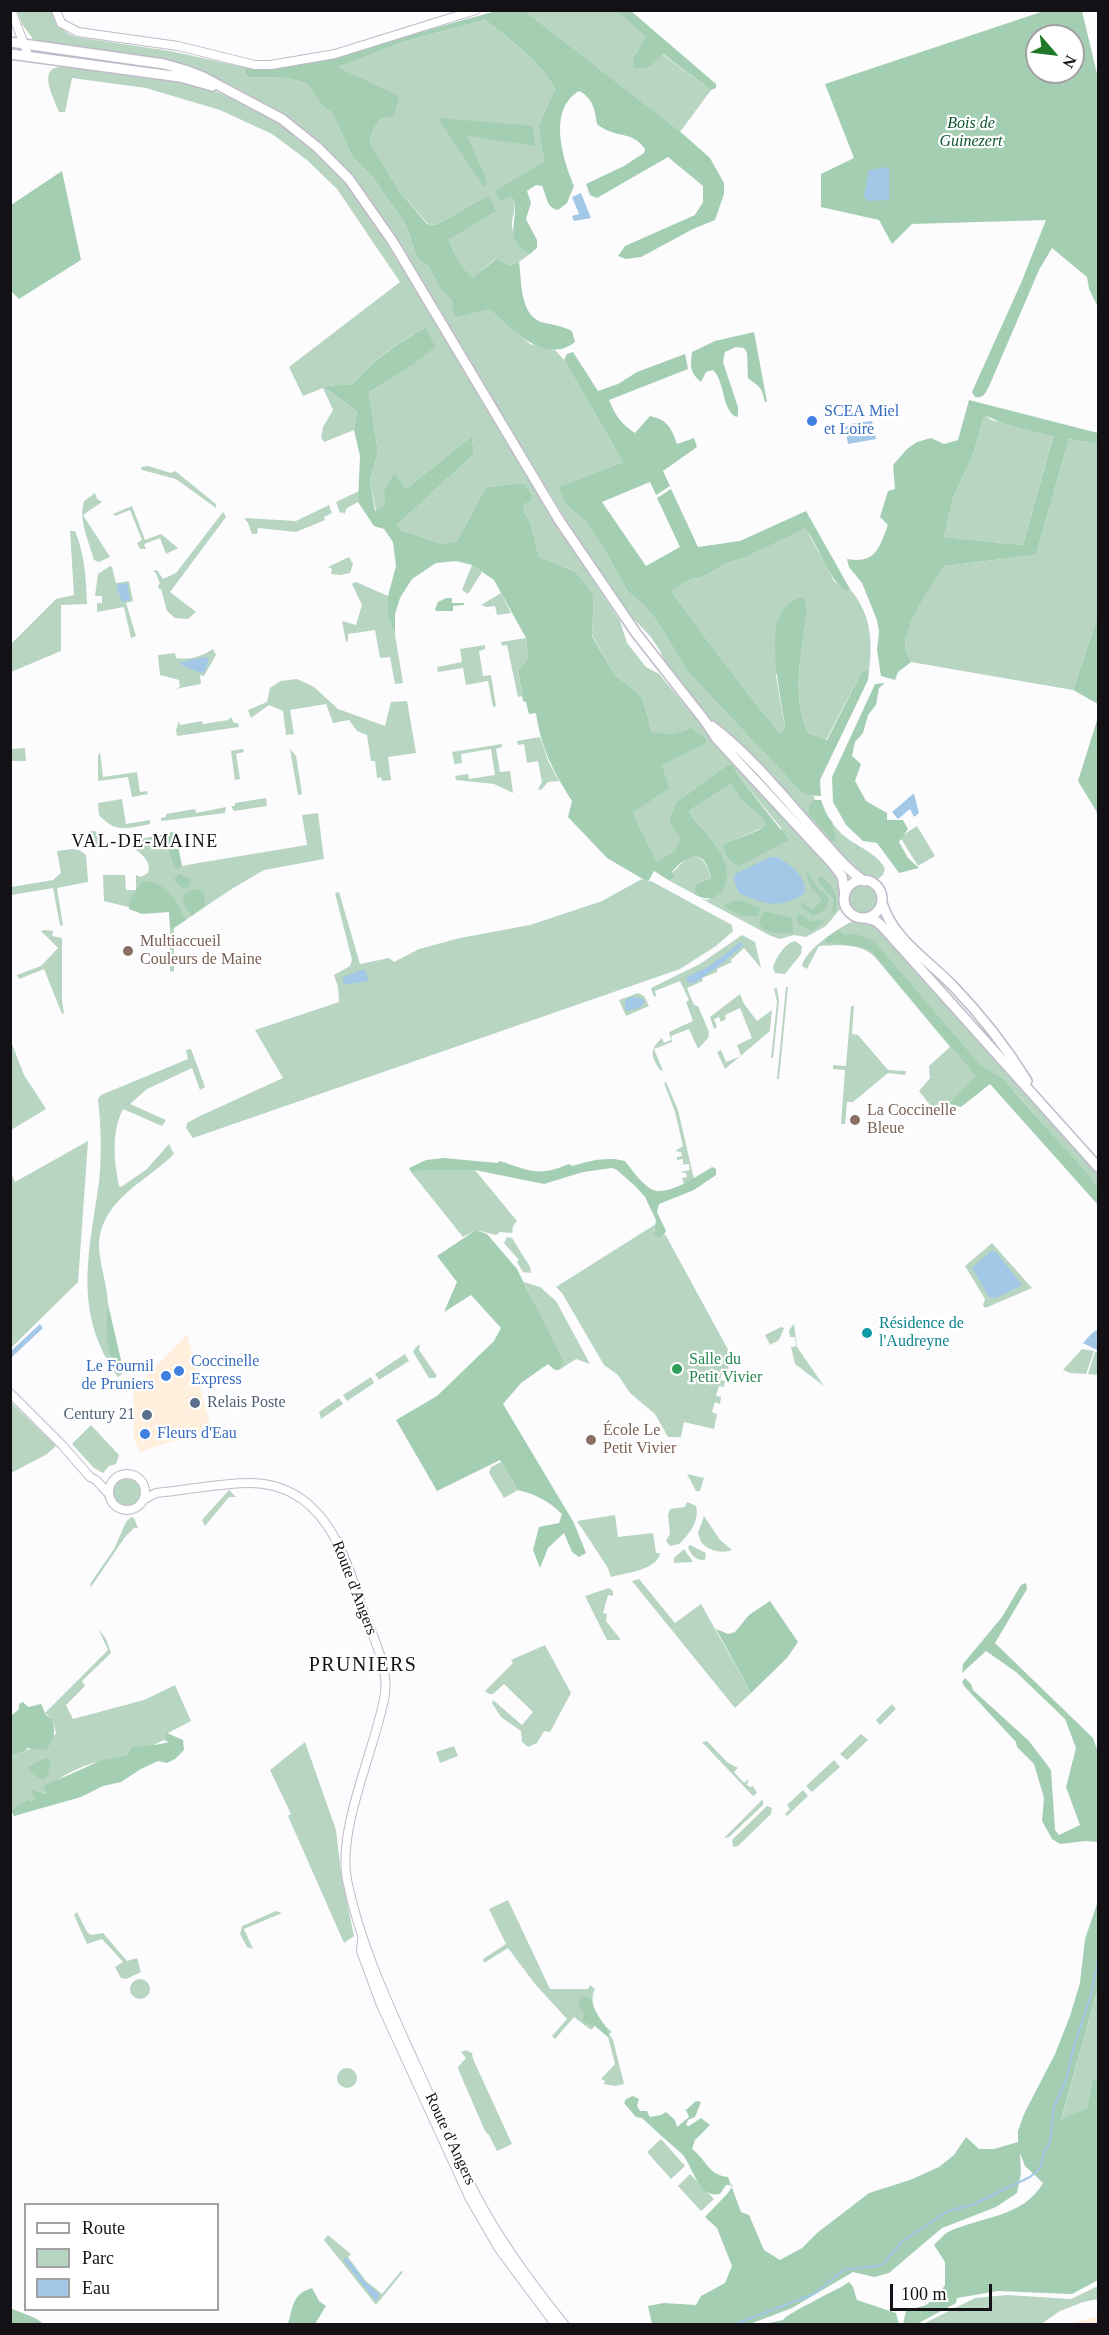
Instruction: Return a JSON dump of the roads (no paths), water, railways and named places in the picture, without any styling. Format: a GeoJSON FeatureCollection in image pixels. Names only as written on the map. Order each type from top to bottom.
{"type":"FeatureCollection","features":[{"type":"Feature","properties":{"kind":"main road"},"geometry":{"type":"LineString","coordinates":[[10,42],[164,64],[203,77],[282,119],[317,147],[349,179],[393,242],[559,520],[636,633],[717,739],[842,876],[845,904],[850,913],[876,921],[882,926],[1098,1167]]}},
{"type":"Feature","properties":{"kind":"main road"},"geometry":{"type":"LineString","coordinates":[[10,54],[180,77],[240,97]]}},
{"type":"Feature","properties":{"kind":"main road"},"geometry":{"type":"LineString","coordinates":[[705,721],[749,758],[853,874],[879,888],[882,903],[893,925],[921,958],[952,986],[1010,1053],[1037,1098]]}},
{"type":"Feature","properties":{"kind":"main road"},"geometry":{"type":"LineString","coordinates":[[845,894],[852,884],[864,880]]}},
{"type":"Feature","properties":{"kind":"main road"},"geometry":{"type":"LineString","coordinates":[[864,918],[876,914],[882,903]]}},
{"type":"Feature","properties":{"kind":"street"},"geometry":{"type":"LineString","coordinates":[[10,10],[28,56]]}},
{"type":"Feature","properties":{"kind":"street"},"geometry":{"type":"LineString","coordinates":[[56,10],[62,23],[78,32],[178,46],[255,65],[270,65],[335,54],[476,10]]}},
{"type":"Feature","properties":{"kind":"street"},"geometry":{"type":"LineString","coordinates":[[10,1393],[109,1494]]}},
{"type":"Feature","properties":{"kind":"street"},"geometry":{"type":"LineString","coordinates":[[145,1487],[145,1498],[136,1509],[123,1510],[111,1502],[109,1494],[114,1480],[129,1473],[156,1493]]}},
{"type":"Feature","properties":{"kind":"street"},"geometry":{"type":"LineString","coordinates":[[96,1480],[114,1480]]}},
{"type":"Feature","properties":{"kind":"street","name":"Route d'Angers"},"geometry":{"type":"LineString","coordinates":[[145,1498],[156,1493],[237,1483],[254,1483],[281,1488],[309,1503],[330,1528],[341,1547],[381,1661],[386,1688],[345,1854],[346,1877],[362,1938],[383,1994],[476,2195],[510,2252],[564,2325]]}},
{"type":"Feature","properties":{"kind":"street","name":"Route d'Angers"},"geometry":{"type":"LineString","coordinates":[[362,1938],[361,1951],[381,2005],[470,2199],[499,2249],[555,2325]]}},
{"type":"Feature","properties":{"kind":"water"},"geometry":{"type":"Polygon","coordinates":[[[889,167],[889,200],[867,201],[864,196],[869,170],[889,167]]]}},
{"type":"Feature","properties":{"kind":"water"},"geometry":{"type":"Polygon","coordinates":[[[581,193],[591,218],[574,221],[572,216],[579,214],[572,197],[581,193]]]}},
{"type":"Feature","properties":{"kind":"water"},"geometry":{"type":"Polygon","coordinates":[[[872,421],[876,439],[848,444],[845,427],[850,424],[872,421]]]}},
{"type":"Feature","properties":{"kind":"water"},"geometry":{"type":"Polygon","coordinates":[[[127,583],[130,600],[122,602],[116,585],[127,583]]]}},
{"type":"Feature","properties":{"kind":"water"},"geometry":{"type":"Polygon","coordinates":[[[206,657],[209,659],[205,671],[200,673],[180,664],[180,662],[206,657]]]}},
{"type":"Feature","properties":{"kind":"water"},"geometry":{"type":"Polygon","coordinates":[[[913,794],[919,813],[914,817],[910,809],[898,819],[892,812],[913,794]]]}},
{"type":"Feature","properties":{"kind":"water"},"geometry":{"type":"Polygon","coordinates":[[[771,857],[777,857],[797,872],[804,882],[804,894],[786,902],[772,904],[739,893],[734,880],[735,874],[771,857]]]}},
{"type":"Feature","properties":{"kind":"water"},"geometry":{"type":"Polygon","coordinates":[[[741,942],[743,945],[719,966],[694,983],[686,980],[687,977],[708,967],[741,942]]]}},
{"type":"Feature","properties":{"kind":"water"},"geometry":{"type":"Polygon","coordinates":[[[365,969],[369,981],[343,985],[343,977],[365,969]]]}},
{"type":"Feature","properties":{"kind":"water"},"geometry":{"type":"Polygon","coordinates":[[[631,997],[644,999],[644,1003],[639,1008],[627,1011],[625,1000],[631,997]]]}},
{"type":"Feature","properties":{"kind":"water"},"geometry":{"type":"Polygon","coordinates":[[[991,1251],[996,1252],[1022,1285],[996,1298],[989,1297],[973,1269],[991,1251]]]}},
{"type":"Feature","properties":{"kind":"water"},"geometry":{"type":"Polygon","coordinates":[[[40,1324],[43,1328],[11,1358],[11,1351],[40,1324]]]}},
{"type":"Feature","properties":{"kind":"water"},"geometry":{"type":"Polygon","coordinates":[[[1098,1329],[1097,1350],[1083,1343],[1098,1329]]]}},
{"type":"Feature","properties":{"kind":"water"},"geometry":{"type":"Polygon","coordinates":[[[344,2257],[365,2282],[379,2294],[378,2299],[375,2300],[344,2261],[344,2257]]]}},
{"type":"Feature","properties":{"kind":"waterway"},"geometry":{"type":"LineString","coordinates":[[736,2324],[814,2294],[844,2270],[882,2265],[903,2241],[948,2211],[972,2205],[1030,2177],[1041,2167],[1043,2155],[1050,2142],[1054,2107],[1066,2080],[1074,2046],[1091,1995],[1098,1960]]}},
{"type":"Feature","properties":{"kind":"place","name":"SCEA Miel et Loire"},"geometry":{"type":"Point","coordinates":[812,421]}},
{"type":"Feature","properties":{"kind":"place","name":"Multiaccueil Couleurs de Maine"},"geometry":{"type":"Point","coordinates":[128,951]}},
{"type":"Feature","properties":{"kind":"place","name":"La Coccinelle Bleue"},"geometry":{"type":"Point","coordinates":[855,1120]}},
{"type":"Feature","properties":{"kind":"place","name":"Résidence de l'Audreyne"},"geometry":{"type":"Point","coordinates":[867,1333]}},
{"type":"Feature","properties":{"kind":"place","name":"Salle du Petit Vivier"},"geometry":{"type":"Point","coordinates":[677,1369]}},
{"type":"Feature","properties":{"kind":"place","name":"Coccinelle Express"},"geometry":{"type":"Point","coordinates":[179,1371]}},
{"type":"Feature","properties":{"kind":"place","name":"Le Fournil de Pruniers"},"geometry":{"type":"Point","coordinates":[166,1376]}},
{"type":"Feature","properties":{"kind":"place","name":"Relais Poste"},"geometry":{"type":"Point","coordinates":[195,1403]}},
{"type":"Feature","properties":{"kind":"place","name":"Century 21"},"geometry":{"type":"Point","coordinates":[147,1415]}},
{"type":"Feature","properties":{"kind":"place","name":"Fleurs d'Eau"},"geometry":{"type":"Point","coordinates":[145,1434]}},
{"type":"Feature","properties":{"kind":"place","name":"École Le Petit Vivier"},"geometry":{"type":"Point","coordinates":[591,1440]}},
{"type":"Feature","properties":{"kind":"district","name":"VAL-DE-MAINE"},"geometry":{"type":"Point","coordinates":[145,842]}},
{"type":"Feature","properties":{"kind":"district","name":"PRUNIERS"},"geometry":{"type":"Point","coordinates":[363,1666]}},
{"type":"Feature","properties":{"kind":"park label","name":"Bois de Guinezert"},"geometry":{"type":"Point","coordinates":[971,133]}}]}
